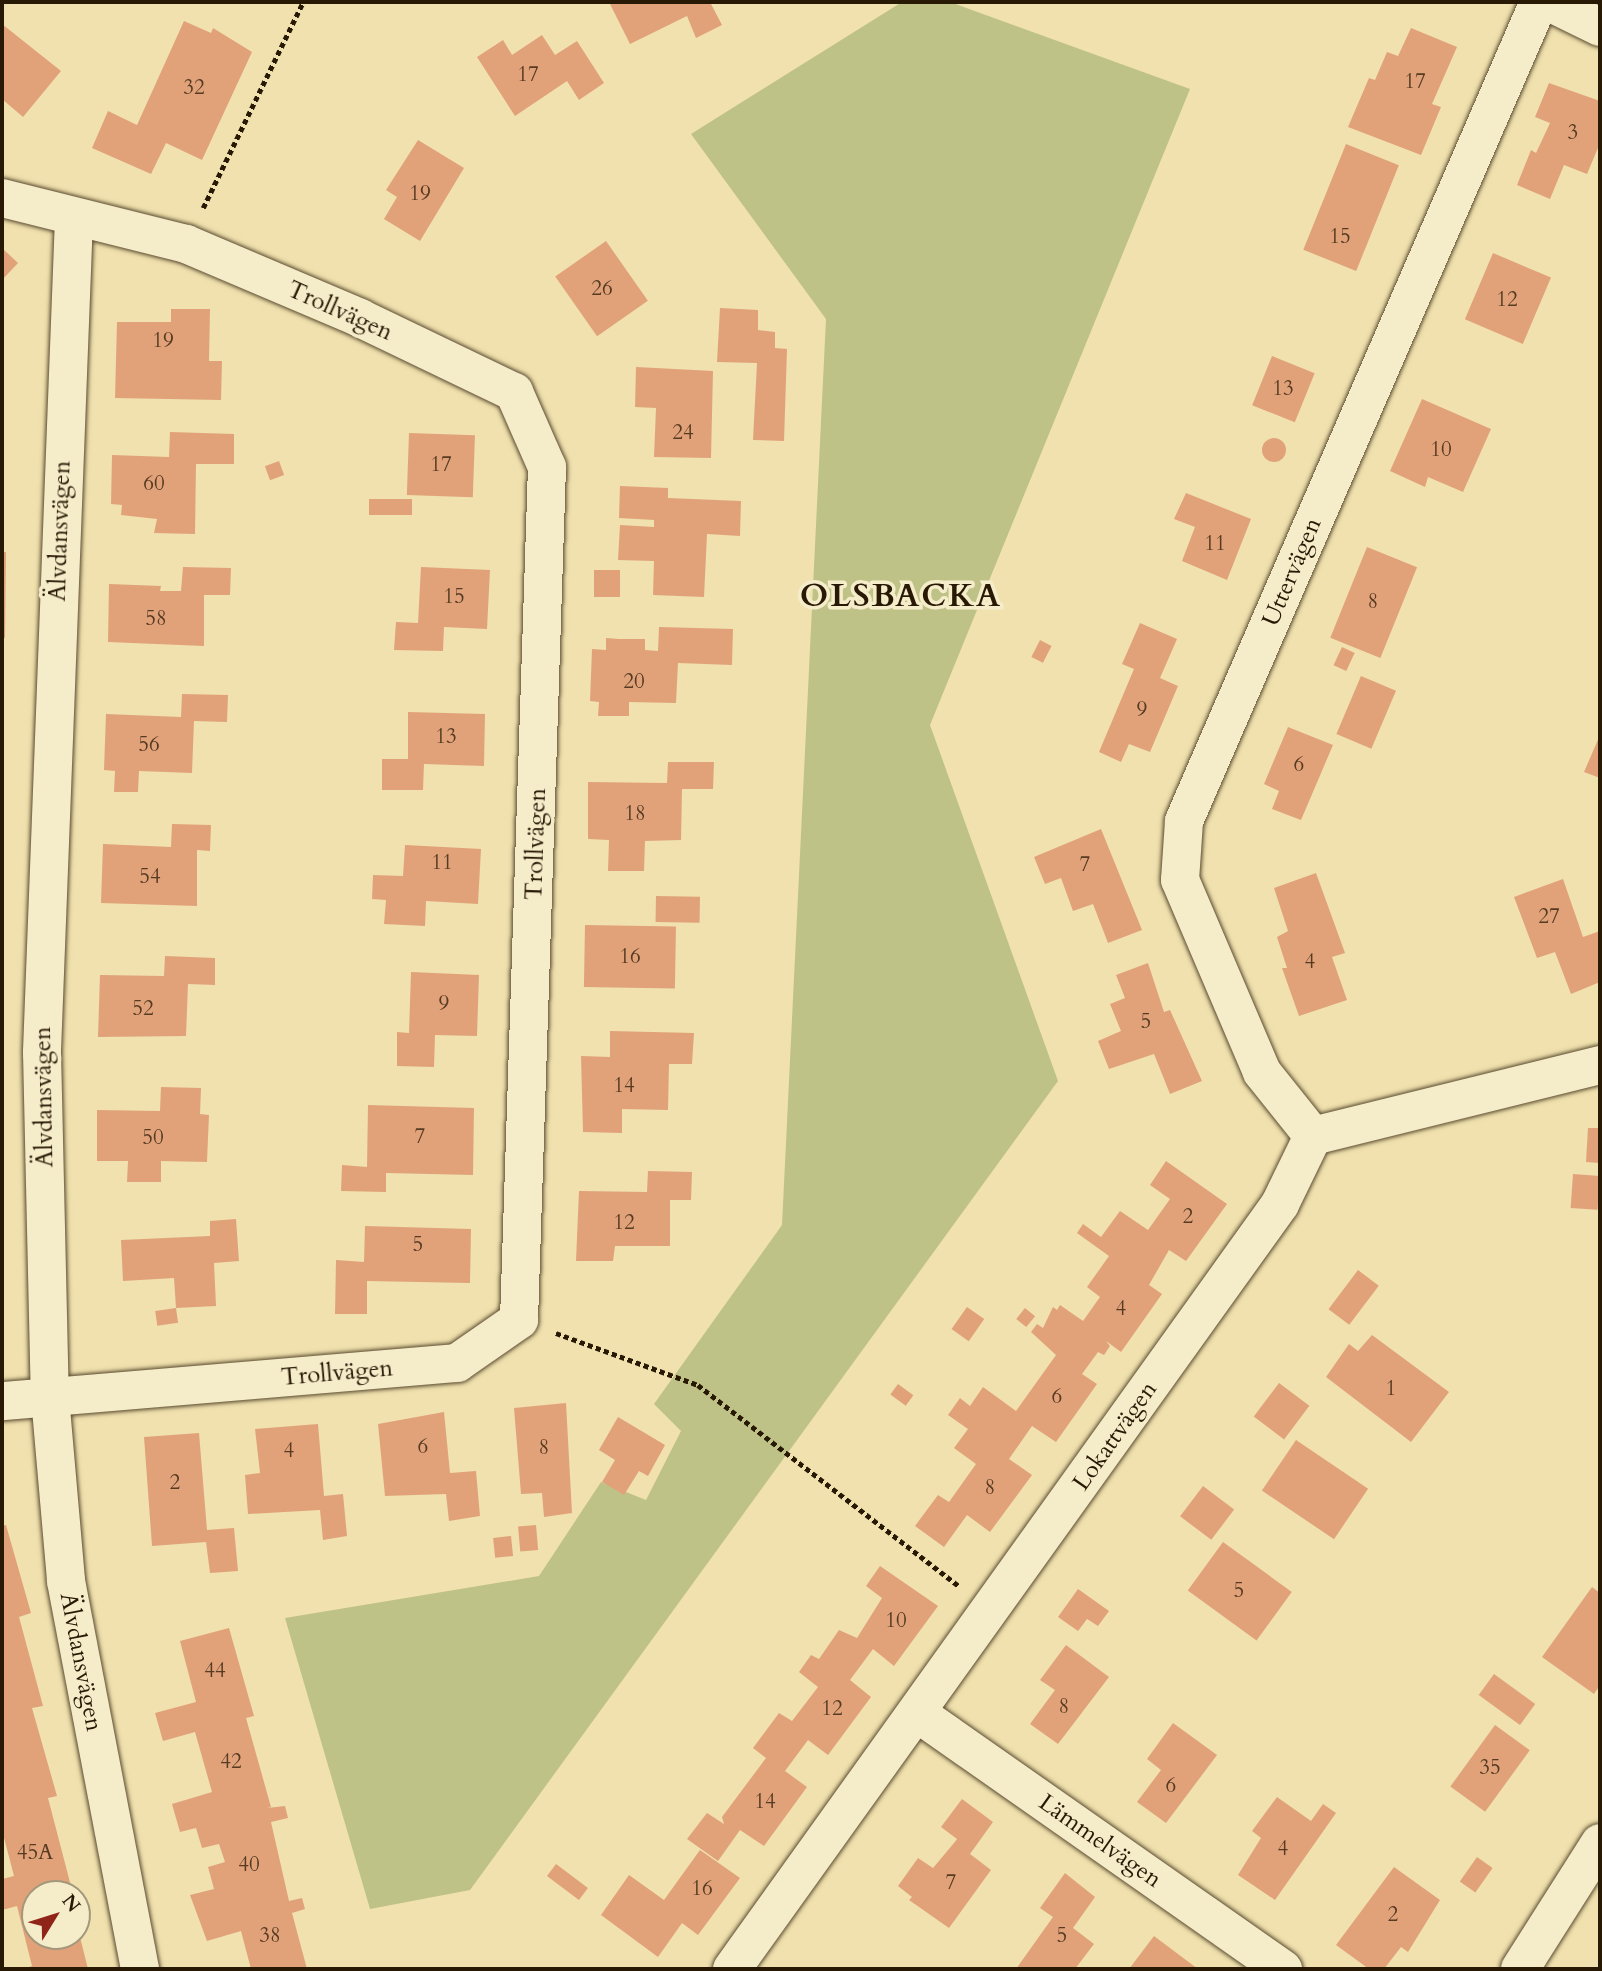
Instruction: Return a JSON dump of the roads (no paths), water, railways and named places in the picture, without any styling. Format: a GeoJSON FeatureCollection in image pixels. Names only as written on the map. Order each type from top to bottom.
{"type":"FeatureCollection","features":[{"type":"Feature","properties":{"kind":"street","name":"Uttervägen"},"geometry":{"type":"LineString","coordinates":[[1312,1136],[1262,1072],[1180,880],[1184,821],[1539,2]]}},
{"type":"Feature","properties":{"kind":"street"},"geometry":{"type":"LineString","coordinates":[[1549,2],[1600,27]]}},
{"type":"Feature","properties":{"kind":"street","name":"Trollvägen"},"geometry":{"type":"LineString","coordinates":[[2,198],[186,244],[360,318],[514,391],[547,467],[519,1320],[457,1363],[2,1401]]}},
{"type":"Feature","properties":{"kind":"street","name":"Älvdansvägen"},"geometry":{"type":"LineString","coordinates":[[74,218],[42,1052],[50,1397],[66,1581],[140,1969]]}},
{"type":"Feature","properties":{"kind":"street"},"geometry":{"type":"LineString","coordinates":[[1312,1136],[1600,1065]]}},
{"type":"Feature","properties":{"kind":"street","name":"Lokattvägen"},"geometry":{"type":"LineString","coordinates":[[733,1969],[1280,1205],[1312,1136]]}},
{"type":"Feature","properties":{"kind":"street","name":"Lämmelvägen"},"geometry":{"type":"LineString","coordinates":[[917,1713],[1283,1969]]}},
{"type":"Feature","properties":{"kind":"street"},"geometry":{"type":"LineString","coordinates":[[1520,1969],[1600,1843]]}},
{"type":"Feature","properties":{"kind":"district","name":"OLSBACKA"},"geometry":{"type":"Point","coordinates":[901,596]}}]}
